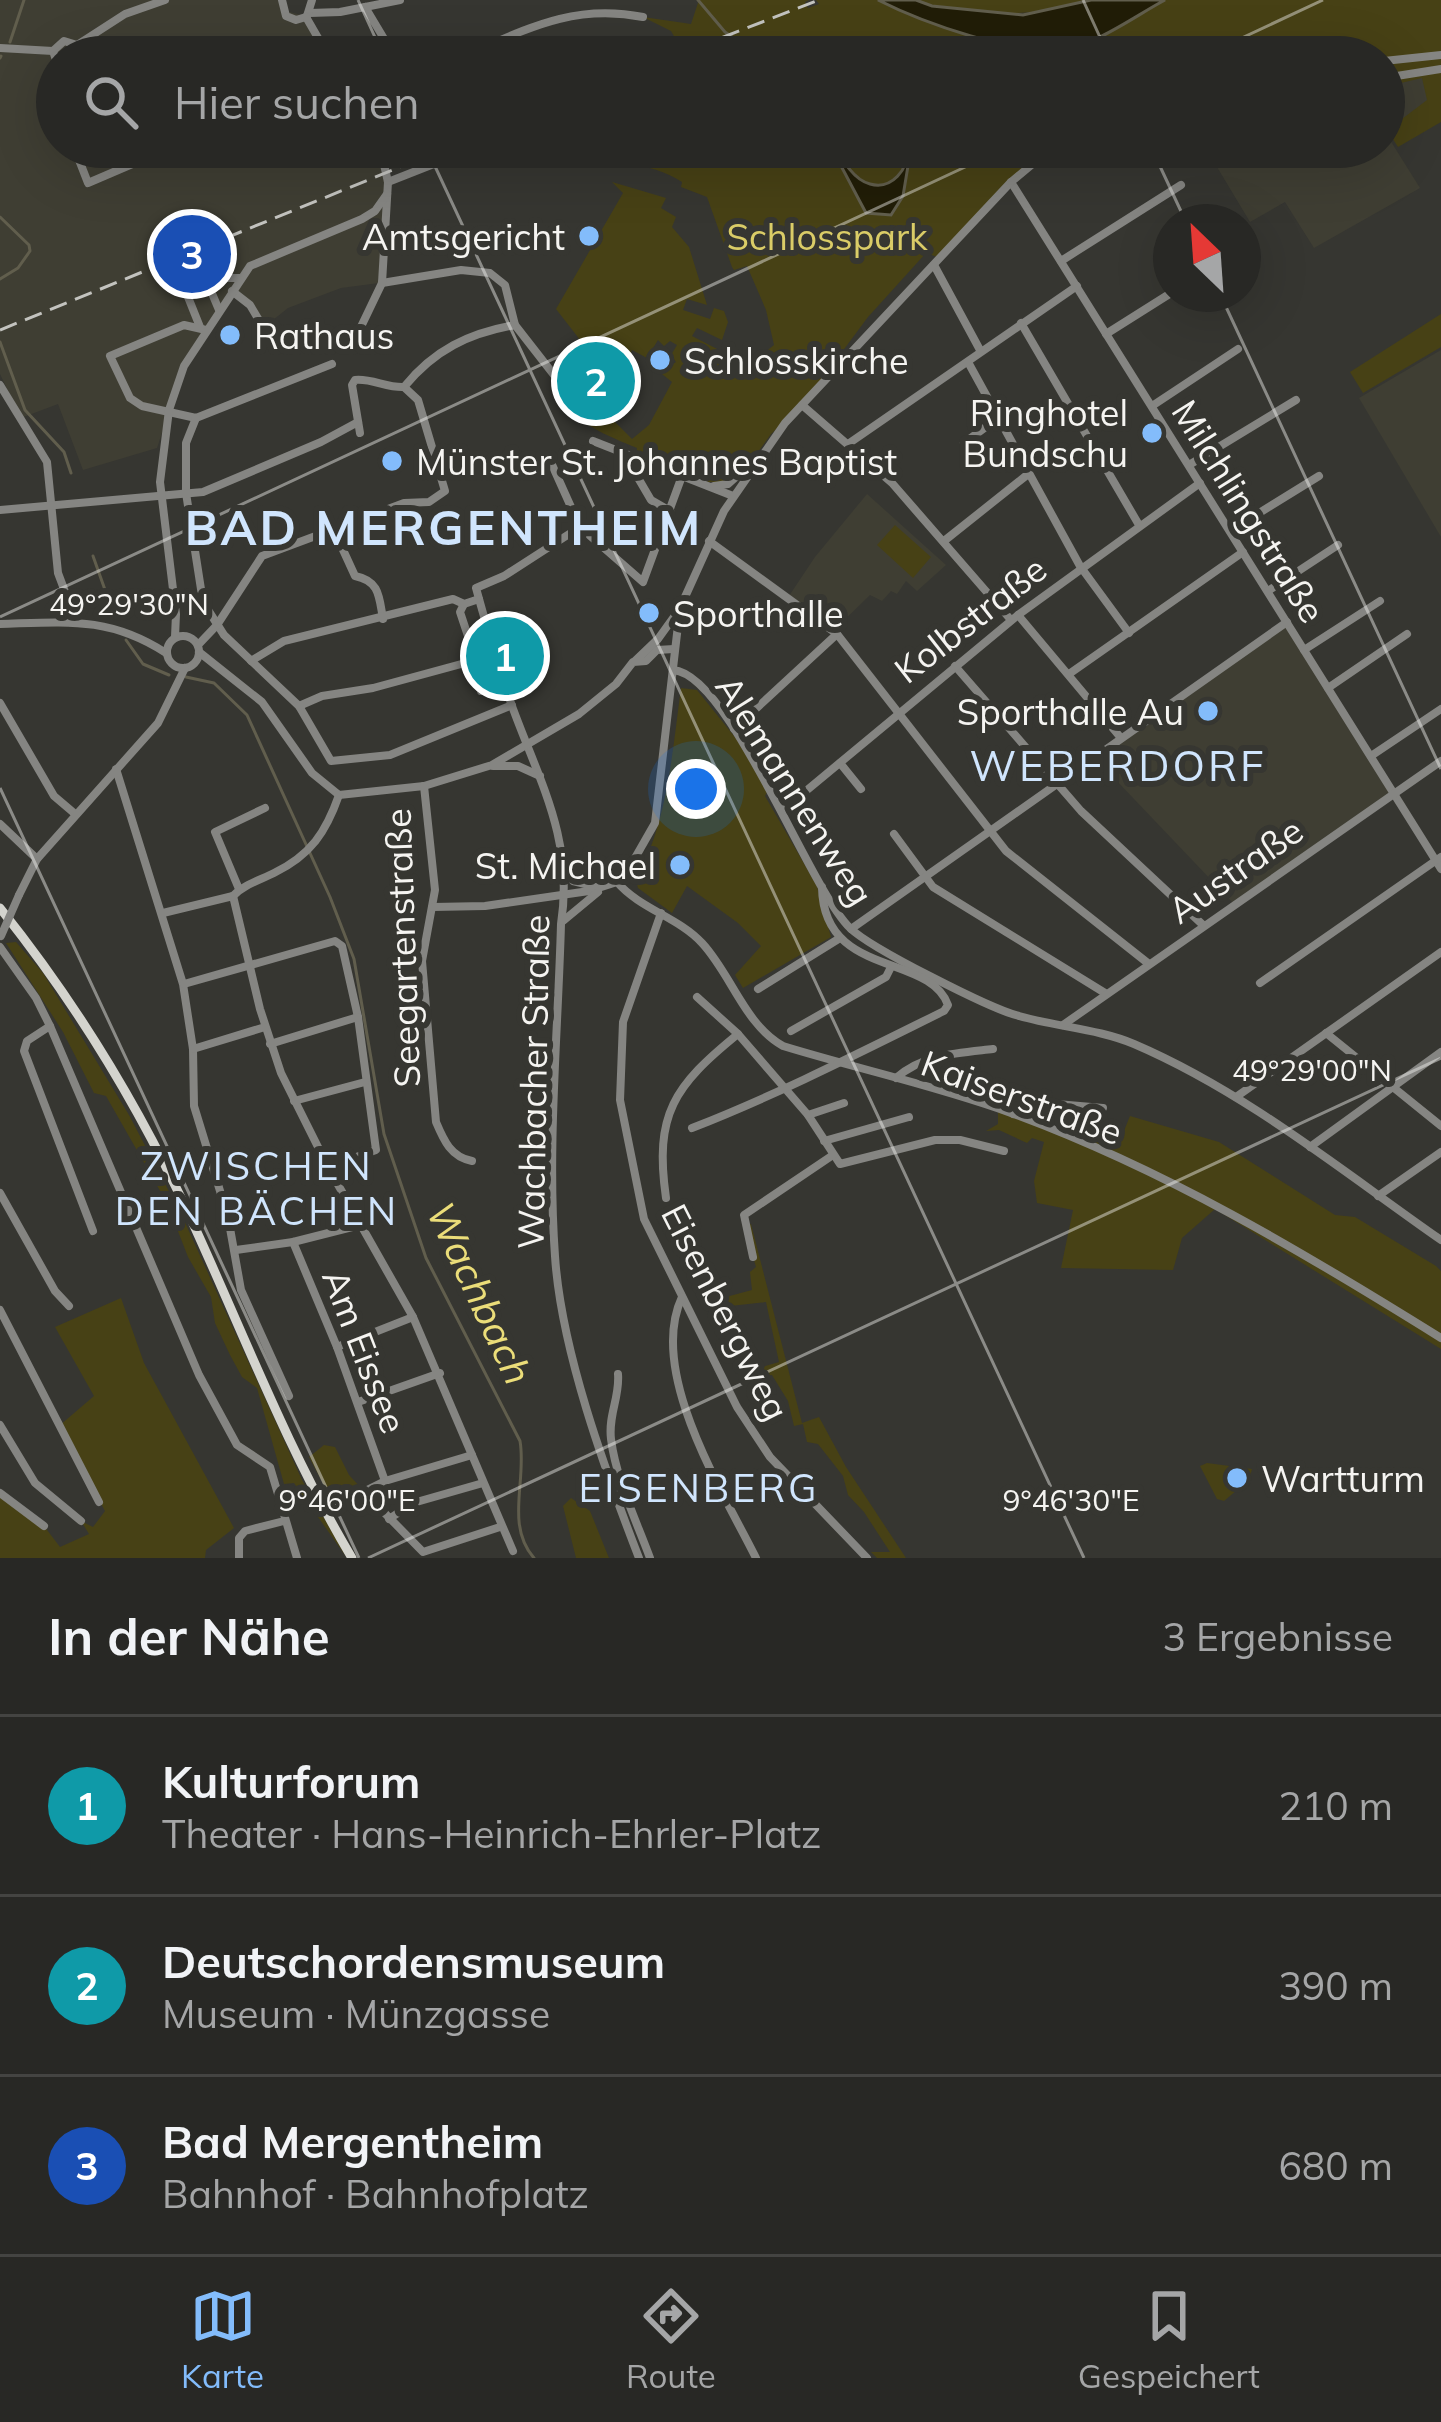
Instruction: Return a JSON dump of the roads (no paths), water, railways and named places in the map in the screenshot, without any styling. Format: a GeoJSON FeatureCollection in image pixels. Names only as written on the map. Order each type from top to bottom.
{"type":"FeatureCollection","features":[{"type":"Feature","properties":{"kind":"main road"},"geometry":{"type":"LineString","coordinates":[[0,908],[72,1003],[159,1154],[307,1477],[352,1558]]}},
{"type":"Feature","properties":{"kind":"street"},"geometry":{"type":"LineString","coordinates":[[90,36],[125,14],[165,0]]}},
{"type":"Feature","properties":{"kind":"street"},"geometry":{"type":"LineString","coordinates":[[280,0],[286,16],[296,20],[400,0]]}},
{"type":"Feature","properties":{"kind":"street"},"geometry":{"type":"LineString","coordinates":[[312,0],[308,15],[318,36]]}},
{"type":"Feature","properties":{"kind":"street"},"geometry":{"type":"LineString","coordinates":[[364,6],[382,36]]}},
{"type":"Feature","properties":{"kind":"street"},"geometry":{"type":"LineString","coordinates":[[513,36],[595,10],[643,17]]}},
{"type":"Feature","properties":{"kind":"street"},"geometry":{"type":"LineString","coordinates":[[0,48],[36,50]]}},
{"type":"Feature","properties":{"kind":"street"},"geometry":{"type":"LineString","coordinates":[[1405,59],[1441,55]]}},
{"type":"Feature","properties":{"kind":"street"},"geometry":{"type":"LineString","coordinates":[[1405,75],[1441,69]]}},
{"type":"Feature","properties":{"kind":"street"},"geometry":{"type":"LineString","coordinates":[[82,168],[88,183],[123,168]]}},
{"type":"Feature","properties":{"kind":"street"},"geometry":{"type":"LineString","coordinates":[[232,291],[250,304],[279,346],[339,346],[358,334],[382,283],[385,168]]}},
{"type":"Feature","properties":{"kind":"street"},"geometry":{"type":"LineString","coordinates":[[388,182],[424,168]]}},
{"type":"Feature","properties":{"kind":"street"},"geometry":{"type":"LineString","coordinates":[[710,487],[736,479],[1028,168]]}},
{"type":"Feature","properties":{"kind":"street","name":"Milchlingstraße"},"geometry":{"type":"LineString","coordinates":[[1011,182],[1439,862]]}},
{"type":"Feature","properties":{"kind":"street"},"geometry":{"type":"LineString","coordinates":[[1061,261],[1181,184]]}},
{"type":"Feature","properties":{"kind":"street"},"geometry":{"type":"LineString","coordinates":[[166,653],[176,614],[160,494],[170,410],[184,366],[203,328],[250,266],[362,219],[375,212],[387,194]]}},
{"type":"Feature","properties":{"kind":"street"},"geometry":{"type":"LineString","coordinates":[[934,265],[980,350]]}},
{"type":"Feature","properties":{"kind":"street"},"geometry":{"type":"LineString","coordinates":[[382,283],[461,270],[490,273],[505,285],[515,325],[554,375]]}},
{"type":"Feature","properties":{"kind":"street"},"geometry":{"type":"LineString","coordinates":[[203,328],[188,294],[221,278],[241,278]]}},
{"type":"Feature","properties":{"kind":"street"},"geometry":{"type":"LineString","coordinates":[[208,284],[219,310]]}},
{"type":"Feature","properties":{"kind":"street"},"geometry":{"type":"LineString","coordinates":[[848,444],[1077,286]]}},
{"type":"Feature","properties":{"kind":"street"},"geometry":{"type":"LineString","coordinates":[[1106,334],[1153,304]]}},
{"type":"Feature","properties":{"kind":"street"},"geometry":{"type":"LineString","coordinates":[[1021,323],[1139,525]]}},
{"type":"Feature","properties":{"kind":"street"},"geometry":{"type":"LineString","coordinates":[[203,328],[184,325],[110,356],[130,398],[142,406],[196,418],[332,364]]}},
{"type":"Feature","properties":{"kind":"street"},"geometry":{"type":"LineString","coordinates":[[404,387],[437,352],[515,325]]}},
{"type":"Feature","properties":{"kind":"street"},"geometry":{"type":"LineString","coordinates":[[1152,406],[1238,349]]}},
{"type":"Feature","properties":{"kind":"street"},"geometry":{"type":"LineString","coordinates":[[968,362],[1080,566],[1129,633]]}},
{"type":"Feature","properties":{"kind":"street"},"geometry":{"type":"LineString","coordinates":[[297,1558],[270,1467],[237,1445],[200,1375],[50,1027],[0,940],[37,860],[158,723],[198,648],[262,556],[410,502],[429,502],[445,491],[418,400],[404,387],[355,380],[360,433]]}},
{"type":"Feature","properties":{"kind":"street"},"geometry":{"type":"LineString","coordinates":[[0,386],[46,462],[58,572],[70,605]]}},
{"type":"Feature","properties":{"kind":"street"},"geometry":{"type":"LineString","coordinates":[[1189,465],[1296,400]]}},
{"type":"Feature","properties":{"kind":"street"},"geometry":{"type":"LineString","coordinates":[[802,405],[892,483],[1069,674],[1120,738]]}},
{"type":"Feature","properties":{"kind":"street"},"geometry":{"type":"LineString","coordinates":[[196,418],[186,442],[186,494],[203,602],[217,625],[298,706],[334,762],[390,755],[512,705]]}},
{"type":"Feature","properties":{"kind":"street"},"geometry":{"type":"LineString","coordinates":[[964,443],[998,418]]}},
{"type":"Feature","properties":{"kind":"street"},"geometry":{"type":"LineString","coordinates":[[0,510],[203,492],[358,422]]}},
{"type":"Feature","properties":{"kind":"street"},"geometry":{"type":"LineString","coordinates":[[176,614],[198,648],[262,702],[312,773],[339,795],[424,786],[492,765],[579,714],[616,684],[616,677],[658,639],[680,608],[724,511],[785,423]]}},
{"type":"Feature","properties":{"kind":"street"},"geometry":{"type":"LineString","coordinates":[[593,441],[733,496]]}},
{"type":"Feature","properties":{"kind":"street"},"geometry":{"type":"LineString","coordinates":[[624,453],[651,500],[670,511]]}},
{"type":"Feature","properties":{"kind":"street"},"geometry":{"type":"LineString","coordinates":[[549,458],[580,527],[643,583],[682,476]]}},
{"type":"Feature","properties":{"kind":"street"},"geometry":{"type":"LineString","coordinates":[[944,541],[1027,475]]}},
{"type":"Feature","properties":{"kind":"street"},"geometry":{"type":"LineString","coordinates":[[1230,531],[1319,476]]}},
{"type":"Feature","properties":{"kind":"street","name":"Kolbstraße"},"geometry":{"type":"LineString","coordinates":[[782,810],[1080,566],[1200,483]]}},
{"type":"Feature","properties":{"kind":"street"},"geometry":{"type":"LineString","coordinates":[[710,487],[724,511]]}},
{"type":"Feature","properties":{"kind":"street"},"geometry":{"type":"LineString","coordinates":[[251,662],[284,641],[453,599],[464,604],[479,599],[476,588],[504,576],[580,527]]}},
{"type":"Feature","properties":{"kind":"street"},"geometry":{"type":"LineString","coordinates":[[333,528],[355,576],[377,587],[383,619]]}},
{"type":"Feature","properties":{"kind":"street"},"geometry":{"type":"LineString","coordinates":[[709,542],[837,634],[1006,851],[1150,964]]}},
{"type":"Feature","properties":{"kind":"street"},"geometry":{"type":"LineString","coordinates":[[1268,591],[1338,545]]}},
{"type":"Feature","properties":{"kind":"street"},"geometry":{"type":"LineString","coordinates":[[1069,674],[1243,552]]}},
{"type":"Feature","properties":{"kind":"street","name":"Wachbacher Straße"},"geometry":{"type":"LineString","coordinates":[[479,599],[557,824],[565,868],[553,1179],[555,1258],[577,1369],[640,1558]]}},
{"type":"Feature","properties":{"kind":"street"},"geometry":{"type":"LineString","coordinates":[[1304,650],[1380,601]]}},
{"type":"Feature","properties":{"kind":"street"},"geometry":{"type":"LineString","coordinates":[[464,604],[460,612],[482,691]]}},
{"type":"Feature","properties":{"kind":"street"},"geometry":{"type":"LineString","coordinates":[[561,924],[587,899],[617,882],[637,859],[655,823],[680,608]]}},
{"type":"Feature","properties":{"kind":"street"},"geometry":{"type":"LineString","coordinates":[[850,929],[1287,622]]}},
{"type":"Feature","properties":{"kind":"street"},"geometry":{"type":"LineString","coordinates":[[0,624],[104,625],[148,639],[188,636]]}},
{"type":"Feature","properties":{"kind":"street"},"geometry":{"type":"LineString","coordinates":[[734,729],[837,634]]}},
{"type":"Feature","properties":{"kind":"street"},"geometry":{"type":"LineString","coordinates":[[1328,688],[1407,634]]}},
{"type":"Feature","properties":{"kind":"street"},"geometry":{"type":"LineString","coordinates":[[148,639],[166,653],[175,685]]}},
{"type":"Feature","properties":{"kind":"street"},"geometry":{"type":"LineString","coordinates":[[633,662],[646,661],[657,650],[674,649]]}},
{"type":"Feature","properties":{"kind":"street"},"geometry":{"type":"LineString","coordinates":[[298,706],[322,695],[373,688],[495,654]]}},
{"type":"Feature","properties":{"kind":"street"},"geometry":{"type":"LineString","coordinates":[[171,664],[221,670]]}},
{"type":"Feature","properties":{"kind":"street"},"geometry":{"type":"LineString","coordinates":[[956,666],[1056,784],[1203,925]]}},
{"type":"Feature","properties":{"kind":"street","name":"Alemannenweg"},"geometry":{"type":"LineString","coordinates":[[673,670],[683,670],[692,678],[734,729],[850,929],[1014,1015],[1131,1043],[1236,1097],[1441,1240]]}},
{"type":"Feature","properties":{"kind":"street"},"geometry":{"type":"LineString","coordinates":[[0,703],[53,796],[74,813]]}},
{"type":"Feature","properties":{"kind":"street"},"geometry":{"type":"LineString","coordinates":[[1371,756],[1441,710]]}},
{"type":"Feature","properties":{"kind":"street","name":"Austraße"},"geometry":{"type":"LineString","coordinates":[[1062,1026],[1441,761]]}},
{"type":"Feature","properties":{"kind":"street"},"geometry":{"type":"LineString","coordinates":[[840,763],[862,789]]}},
{"type":"Feature","properties":{"kind":"street"},"geometry":{"type":"LineString","coordinates":[[492,765],[518,766],[540,776]]}},
{"type":"Feature","properties":{"kind":"street"},"geometry":{"type":"LineString","coordinates":[[116,769],[183,984],[193,1048],[194,1106],[236,1250],[241,1290],[289,1396]]}},
{"type":"Feature","properties":{"kind":"street","name":"Seegartenstraße"},"geometry":{"type":"LineString","coordinates":[[424,786],[433,907],[422,961],[436,1122],[447,1146],[461,1159],[472,1161]]}},
{"type":"Feature","properties":{"kind":"street"},"geometry":{"type":"LineString","coordinates":[[163,914],[236,893],[284,868],[326,832],[339,795]]}},
{"type":"Feature","properties":{"kind":"street"},"geometry":{"type":"LineString","coordinates":[[266,808],[214,832],[236,893],[265,1027],[293,1101],[364,1224],[440,1373],[512,1551]]}},
{"type":"Feature","properties":{"kind":"street"},"geometry":{"type":"LineString","coordinates":[[0,824],[37,860]]}},
{"type":"Feature","properties":{"kind":"street"},"geometry":{"type":"LineString","coordinates":[[894,834],[932,887],[1103,993],[1109,992]]}},
{"type":"Feature","properties":{"kind":"street"},"geometry":{"type":"LineString","coordinates":[[1259,983],[1439,862]]}},
{"type":"Feature","properties":{"kind":"street"},"geometry":{"type":"LineString","coordinates":[[565,868],[576,882],[604,888]]}},
{"type":"Feature","properties":{"kind":"street","name":"Kaiserstraße"},"geometry":{"type":"LineString","coordinates":[[617,882],[639,902],[699,939],[730,978],[764,1036],[1013,1114],[1222,1206],[1441,1338]]}},
{"type":"Feature","properties":{"kind":"street"},"geometry":{"type":"LineString","coordinates":[[692,1128],[839,1063],[948,1005],[935,986],[840,938],[831,927],[820,890],[823,886]]}},
{"type":"Feature","properties":{"kind":"street"},"geometry":{"type":"LineString","coordinates":[[433,907],[485,906],[604,888]]}},
{"type":"Feature","properties":{"kind":"street"},"geometry":{"type":"LineString","coordinates":[[566,894],[587,899]]}},
{"type":"Feature","properties":{"kind":"street","name":"Eisenbergweg"},"geometry":{"type":"LineString","coordinates":[[662,913],[622,1022],[620,1100],[644,1219],[737,1407],[770,1457],[867,1558]]}},
{"type":"Feature","properties":{"kind":"street"},"geometry":{"type":"LineString","coordinates":[[758,989],[840,938]]}},
{"type":"Feature","properties":{"kind":"street"},"geometry":{"type":"LineString","coordinates":[[183,984],[335,941],[342,946],[358,1017],[376,1150],[328,1167]]}},
{"type":"Feature","properties":{"kind":"street"},"geometry":{"type":"LineString","coordinates":[[1236,1097],[1441,952]]}},
{"type":"Feature","properties":{"kind":"street"},"geometry":{"type":"LineString","coordinates":[[790,1031],[886,977],[891,967]]}},
{"type":"Feature","properties":{"kind":"street"},"geometry":{"type":"LineString","coordinates":[[697,997],[738,1034],[808,1115],[843,1165],[935,1140],[960,1140],[1004,1151]]}},
{"type":"Feature","properties":{"kind":"street"},"geometry":{"type":"LineString","coordinates":[[271,1044],[358,1017]]}},
{"type":"Feature","properties":{"kind":"street"},"geometry":{"type":"LineString","coordinates":[[50,1027],[27,1041],[24,1051],[93,1232]]}},
{"type":"Feature","properties":{"kind":"street"},"geometry":{"type":"LineString","coordinates":[[193,1048],[265,1027]]}},
{"type":"Feature","properties":{"kind":"street"},"geometry":{"type":"LineString","coordinates":[[1326,1032],[1441,1126]]}},
{"type":"Feature","properties":{"kind":"street"},"geometry":{"type":"LineString","coordinates":[[666,1198],[661,1164],[667,1112],[710,1056],[738,1034]]}},
{"type":"Feature","properties":{"kind":"street"},"geometry":{"type":"LineString","coordinates":[[895,1079],[909,1067],[937,1056],[992,1049]]}},
{"type":"Feature","properties":{"kind":"street"},"geometry":{"type":"LineString","coordinates":[[1310,1147],[1441,1052]]}},
{"type":"Feature","properties":{"kind":"street"},"geometry":{"type":"LineString","coordinates":[[293,1101],[365,1082]]}},
{"type":"Feature","properties":{"kind":"street"},"geometry":{"type":"LineString","coordinates":[[1013,1114],[1022,1102],[1103,1108]]}},
{"type":"Feature","properties":{"kind":"street"},"geometry":{"type":"LineString","coordinates":[[808,1115],[844,1103]]}},
{"type":"Feature","properties":{"kind":"street"},"geometry":{"type":"LineString","coordinates":[[824,1141],[909,1117]]}},
{"type":"Feature","properties":{"kind":"street"},"geometry":{"type":"LineString","coordinates":[[1378,1196],[1441,1152]]}},
{"type":"Feature","properties":{"kind":"street"},"geometry":{"type":"LineString","coordinates":[[753,1257],[745,1215],[833,1155]]}},
{"type":"Feature","properties":{"kind":"street"},"geometry":{"type":"LineString","coordinates":[[0,1193],[55,1291],[69,1306]]}},
{"type":"Feature","properties":{"kind":"street","name":"Am Eissee"},"geometry":{"type":"LineString","coordinates":[[236,1250],[364,1224]]}},
{"type":"Feature","properties":{"kind":"street","name":"Am Eissee"},"geometry":{"type":"LineString","coordinates":[[293,1242],[385,1481]]}},
{"type":"Feature","properties":{"kind":"street"},"geometry":{"type":"LineString","coordinates":[[682,1297],[674,1313],[674,1372],[703,1450],[756,1558]]}},
{"type":"Feature","properties":{"kind":"street"},"geometry":{"type":"LineString","coordinates":[[0,1310],[99,1502]]}},
{"type":"Feature","properties":{"kind":"street"},"geometry":{"type":"LineString","coordinates":[[337,1347],[413,1317]]}},
{"type":"Feature","properties":{"kind":"street"},"geometry":{"type":"LineString","coordinates":[[358,1402],[440,1373]]}},
{"type":"Feature","properties":{"kind":"street"},"geometry":{"type":"LineString","coordinates":[[618,1374],[611,1439],[650,1558]]}},
{"type":"Feature","properties":{"kind":"street"},"geometry":{"type":"LineString","coordinates":[[0,1425],[35,1483],[81,1521]]}},
{"type":"Feature","properties":{"kind":"street"},"geometry":{"type":"LineString","coordinates":[[340,1503],[385,1481],[472,1455]]}},
{"type":"Feature","properties":{"kind":"street"},"geometry":{"type":"LineString","coordinates":[[389,1519],[413,1503],[483,1483]]}},
{"type":"Feature","properties":{"kind":"street"},"geometry":{"type":"LineString","coordinates":[[363,1491],[423,1552],[500,1527]]}},
{"type":"Feature","properties":{"kind":"street"},"geometry":{"type":"LineString","coordinates":[[0,1493],[44,1526]]}},
{"type":"Feature","properties":{"kind":"street"},"geometry":{"type":"LineString","coordinates":[[239,1558],[239,1538],[245,1531],[284,1521]]}},
{"type":"Feature","properties":{"kind":"waterway","name":"Wachbach"},"geometry":{"type":"LineString","coordinates":[[10,42],[24,0]]}},
{"type":"Feature","properties":{"kind":"waterway"},"geometry":{"type":"LineString","coordinates":[[698,0],[731,36]]}},
{"type":"Feature","properties":{"kind":"waterway","name":"Wachbach"},"geometry":{"type":"LineString","coordinates":[[0,217],[30,251],[18,268],[0,279]]}},
{"type":"Feature","properties":{"kind":"waterway","name":"Wachbach"},"geometry":{"type":"LineString","coordinates":[[0,342],[25,410],[64,452],[71,473]]}},
{"type":"Feature","properties":{"kind":"waterway","name":"Wachbach"},"geometry":{"type":"LineString","coordinates":[[93,556],[115,618]]}},
{"type":"Feature","properties":{"kind":"waterway","name":"Wachbach"},"geometry":{"type":"LineString","coordinates":[[126,640],[143,664],[169,675]]}},
{"type":"Feature","properties":{"kind":"waterway","name":"Wachbach"},"geometry":{"type":"LineString","coordinates":[[186,677],[214,683],[247,715],[330,897],[354,959],[384,1134],[426,1258],[520,1441],[519,1517],[525,1545],[534,1558]]}},
{"type":"Feature","properties":{"kind":"railway"},"geometry":{"type":"LineString","coordinates":[[726,36],[819,0]]}},
{"type":"Feature","properties":{"kind":"railway"},"geometry":{"type":"LineString","coordinates":[[0,330],[397,168]]}},
{"type":"Feature","properties":{"kind":"place","name":"Amtsgericht"},"geometry":{"type":"Point","coordinates":[589,236]}},
{"type":"Feature","properties":{"kind":"place","name":"Bad Mergentheim"},"geometry":{"type":"Point","coordinates":[192,254]}},
{"type":"Feature","properties":{"kind":"place","name":"Rathaus"},"geometry":{"type":"Point","coordinates":[230,335]}},
{"type":"Feature","properties":{"kind":"place","name":"Schlosskirche"},"geometry":{"type":"Point","coordinates":[660,360]}},
{"type":"Feature","properties":{"kind":"place","name":"Deutschordensmuseum"},"geometry":{"type":"Point","coordinates":[596,381]}},
{"type":"Feature","properties":{"kind":"place","name":"Ringhotel Bundschu"},"geometry":{"type":"Point","coordinates":[1152,433]}},
{"type":"Feature","properties":{"kind":"place","name":"Münster St. Johannes Baptist"},"geometry":{"type":"Point","coordinates":[392,461]}},
{"type":"Feature","properties":{"kind":"place","name":"Sporthalle"},"geometry":{"type":"Point","coordinates":[649,613]}},
{"type":"Feature","properties":{"kind":"place","name":"Kulturforum"},"geometry":{"type":"Point","coordinates":[505,656]}},
{"type":"Feature","properties":{"kind":"place","name":"Sporthalle Au"},"geometry":{"type":"Point","coordinates":[1208,711]}},
{"type":"Feature","properties":{"kind":"place","name":"St. Michael"},"geometry":{"type":"Point","coordinates":[680,865]}},
{"type":"Feature","properties":{"kind":"place","name":"Wartturm"},"geometry":{"type":"Point","coordinates":[1237,1478]}},
{"type":"Feature","properties":{"kind":"district","name":"BAD MERGENTHEIM"},"geometry":{"type":"Point","coordinates":[444,527]}},
{"type":"Feature","properties":{"kind":"district","name":"WEBERDORF"},"geometry":{"type":"Point","coordinates":[1118,765]}},
{"type":"Feature","properties":{"kind":"district","name":"ZWISCHEN DEN BÄCHEN"},"geometry":{"type":"Point","coordinates":[257,1188]}},
{"type":"Feature","properties":{"kind":"district","name":"EISENBERG"},"geometry":{"type":"Point","coordinates":[699,1487]}},
{"type":"Feature","properties":{"kind":"park label","name":"Schlosspark"},"geometry":{"type":"Point","coordinates":[827,236]}}]}
